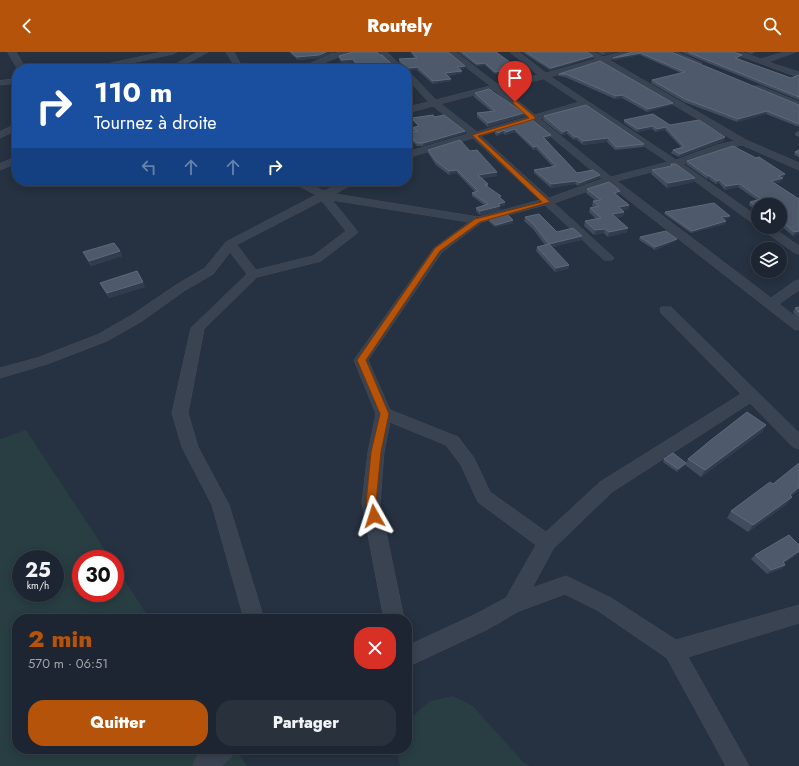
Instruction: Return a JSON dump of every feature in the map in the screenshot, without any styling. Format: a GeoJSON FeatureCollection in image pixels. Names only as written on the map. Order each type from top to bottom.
{"type":"FeatureCollection","features":[{"type":"Feature","properties":{"kind":"street"},"geometry":{"type":"LineString","coordinates":[[12,52],[19,64]]}},
{"type":"Feature","properties":{"kind":"street"},"geometry":{"type":"LineString","coordinates":[[136,64],[143,59],[148,52]]}},
{"type":"Feature","properties":{"kind":"street"},"geometry":{"type":"LineString","coordinates":[[118,64],[173,52]]}},
{"type":"Feature","properties":{"kind":"street"},"geometry":{"type":"LineString","coordinates":[[180,64],[204,52]]}},
{"type":"Feature","properties":{"kind":"street"},"geometry":{"type":"LineString","coordinates":[[230,52],[237,64]]}},
{"type":"Feature","properties":{"kind":"street"},"geometry":{"type":"LineString","coordinates":[[314,64],[334,56],[352,52]]}},
{"type":"Feature","properties":{"kind":"street"},"geometry":{"type":"LineString","coordinates":[[383,52],[395,64]]}},
{"type":"Feature","properties":{"kind":"street"},"geometry":{"type":"LineString","coordinates":[[451,52],[609,180],[799,326]]}},
{"type":"Feature","properties":{"kind":"street"},"geometry":{"type":"LineString","coordinates":[[514,52],[545,76],[676,163],[751,217]]}},
{"type":"Feature","properties":{"kind":"street"},"geometry":{"type":"LineString","coordinates":[[589,52],[743,142],[799,167]]}},
{"type":"Feature","properties":{"kind":"street"},"geometry":{"type":"LineString","coordinates":[[412,109],[545,76],[630,52]]}},
{"type":"Feature","properties":{"kind":"street"},"geometry":{"type":"LineString","coordinates":[[672,52],[707,67]]}},
{"type":"Feature","properties":{"kind":"street"},"geometry":{"type":"LineString","coordinates":[[734,52],[799,74]]}},
{"type":"Feature","properties":{"kind":"street"},"geometry":{"type":"LineString","coordinates":[[762,61],[792,52]]}},
{"type":"Feature","properties":{"kind":"street"},"geometry":{"type":"LineString","coordinates":[[412,80],[435,103],[474,135],[608,258]]}},
{"type":"Feature","properties":{"kind":"street"},"geometry":{"type":"LineString","coordinates":[[0,83],[12,82]]}},
{"type":"Feature","properties":{"kind":"street"},"geometry":{"type":"LineString","coordinates":[[750,86],[799,104]]}},
{"type":"Feature","properties":{"kind":"street"},"geometry":{"type":"LineString","coordinates":[[412,154],[586,103]]}},
{"type":"Feature","properties":{"kind":"street"},"geometry":{"type":"LineString","coordinates":[[0,134],[12,129]]}},
{"type":"Feature","properties":{"kind":"street"},"geometry":{"type":"LineString","coordinates":[[392,614],[371,503],[376,452],[384,414],[361,360],[438,250],[478,220],[546,202],[609,180],[676,163],[743,142]]}},
{"type":"Feature","properties":{"kind":"street"},"geometry":{"type":"LineString","coordinates":[[0,167],[12,162]]}},
{"type":"Feature","properties":{"kind":"street"},"geometry":{"type":"LineString","coordinates":[[304,186],[323,196],[478,220]]}},
{"type":"Feature","properties":{"kind":"street"},"geometry":{"type":"LineString","coordinates":[[0,373],[42,361],[102,338],[137,318],[180,288],[209,271],[230,244],[342,186]]}},
{"type":"Feature","properties":{"kind":"street"},"geometry":{"type":"LineString","coordinates":[[253,614],[220,505],[190,447],[180,413],[198,328],[253,274],[317,259],[352,232],[323,196]]}},
{"type":"Feature","properties":{"kind":"street"},"geometry":{"type":"LineString","coordinates":[[775,234],[799,251]]}},
{"type":"Feature","properties":{"kind":"street"},"geometry":{"type":"LineString","coordinates":[[230,244],[253,274]]}},
{"type":"Feature","properties":{"kind":"street"},"geometry":{"type":"LineString","coordinates":[[770,304],[799,284]]}},
{"type":"Feature","properties":{"kind":"street"},"geometry":{"type":"LineString","coordinates":[[666,310],[799,443]]}},
{"type":"Feature","properties":{"kind":"street"},"geometry":{"type":"LineString","coordinates":[[513,604],[547,544],[606,487],[751,395]]}},
{"type":"Feature","properties":{"kind":"street"},"geometry":{"type":"LineString","coordinates":[[384,414],[452,441],[468,462],[484,497],[547,544]]}},
{"type":"Feature","properties":{"kind":"street"},"geometry":{"type":"LineString","coordinates":[[412,655],[480,622],[513,604],[566,585],[604,604],[674,651],[738,766]]}},
{"type":"Feature","properties":{"kind":"street"},"geometry":{"type":"LineString","coordinates":[[674,651],[711,642],[799,614]]}},
{"type":"Feature","properties":{"kind":"street"},"geometry":{"type":"LineString","coordinates":[[204,766],[217,754]]}},
{"type":"Feature","properties":{"kind":"green space"},"geometry":{"type":"Polygon","coordinates":[[[26,430],[105,550],[72,550],[72,602],[124,602],[124,580],[147,614],[12,614],[12,754],[239,754],[247,766],[0,766],[0,439],[26,430]]]}},
{"type":"Feature","properties":{"kind":"green space"},"geometry":{"type":"Polygon","coordinates":[[[453,696],[473,706],[524,763],[532,766],[400,766],[398,754],[412,754],[412,717],[430,701],[453,696]]]}},
{"type":"Feature","properties":{"kind":"building"},"geometry":{"type":"Polygon","coordinates":[[[291,52],[326,52],[319,55],[297,57],[291,52]]]}},
{"type":"Feature","properties":{"kind":"building"},"geometry":{"type":"Polygon","coordinates":[[[353,52],[377,52],[392,64],[358,64],[353,59],[342,60],[339,56],[353,52]]]}},
{"type":"Feature","properties":{"kind":"building"},"geometry":{"type":"Polygon","coordinates":[[[412,52],[448,52],[465,66],[457,67],[462,71],[445,73],[451,79],[433,81],[418,67],[412,68],[412,64],[404,64],[399,59],[417,58],[412,52]]]}},
{"type":"Feature","properties":{"kind":"building"},"geometry":{"type":"Polygon","coordinates":[[[462,52],[496,52],[518,68],[495,72],[485,63],[477,64],[462,52]]]}},
{"type":"Feature","properties":{"kind":"building"},"geometry":{"type":"Polygon","coordinates":[[[526,52],[587,52],[593,56],[551,68],[526,52]]]}},
{"type":"Feature","properties":{"kind":"building"},"geometry":{"type":"Polygon","coordinates":[[[632,52],[671,52],[799,105],[799,124],[767,111],[738,119],[685,99],[652,80],[685,72],[641,53],[613,58],[632,52]]]}},
{"type":"Feature","properties":{"kind":"building"},"geometry":{"type":"Polygon","coordinates":[[[688,52],[733,52],[742,55],[735,58],[791,78],[799,75],[799,97],[688,52]]]}},
{"type":"Feature","properties":{"kind":"building"},"geometry":{"type":"Polygon","coordinates":[[[600,61],[673,103],[648,109],[623,95],[616,96],[566,74],[559,74],[600,61]]]}},
{"type":"Feature","properties":{"kind":"building"},"geometry":{"type":"Polygon","coordinates":[[[489,89],[524,113],[488,123],[477,113],[495,111],[475,93],[489,89]]]}},
{"type":"Feature","properties":{"kind":"building"},"geometry":{"type":"Polygon","coordinates":[[[586,105],[644,144],[616,147],[608,138],[583,141],[578,137],[575,137],[567,130],[563,132],[544,116],[586,105]]]}},
{"type":"Feature","properties":{"kind":"building"},"geometry":{"type":"Polygon","coordinates":[[[653,114],[670,125],[699,120],[725,137],[680,154],[673,150],[684,147],[666,127],[657,129],[653,126],[638,129],[624,120],[653,114]]]}},
{"type":"Feature","properties":{"kind":"building"},"geometry":{"type":"Polygon","coordinates":[[[444,115],[465,131],[423,143],[417,143],[412,138],[412,132],[418,131],[412,128],[419,126],[412,118],[444,115]]]}},
{"type":"Feature","properties":{"kind":"building"},"geometry":{"type":"Polygon","coordinates":[[[532,120],[551,135],[543,137],[577,173],[593,170],[600,175],[579,183],[576,181],[551,184],[534,170],[556,166],[537,146],[534,147],[515,129],[506,132],[504,130],[498,133],[495,130],[532,120]]]}},
{"type":"Feature","properties":{"kind":"building"},"geometry":{"type":"Polygon","coordinates":[[[460,140],[470,151],[477,150],[497,172],[478,175],[488,184],[485,185],[501,196],[499,197],[505,202],[498,204],[500,206],[480,211],[476,208],[488,204],[472,193],[478,191],[457,170],[449,171],[436,161],[428,150],[460,140]]]}},
{"type":"Feature","properties":{"kind":"building"},"geometry":{"type":"Polygon","coordinates":[[[733,146],[756,158],[759,157],[785,174],[778,176],[783,178],[771,181],[799,199],[799,231],[794,232],[787,226],[787,198],[760,198],[740,184],[726,186],[720,180],[717,181],[708,176],[687,161],[733,146]]]}},
{"type":"Feature","properties":{"kind":"building"},"geometry":{"type":"Polygon","coordinates":[[[671,164],[676,164],[695,178],[668,183],[652,170],[672,166],[671,164]]]}},
{"type":"Feature","properties":{"kind":"building"},"geometry":{"type":"Polygon","coordinates":[[[609,182],[620,191],[614,193],[629,205],[619,207],[624,212],[612,214],[628,228],[609,232],[605,229],[595,230],[585,221],[601,218],[590,208],[599,206],[593,201],[601,200],[587,189],[609,182]]]}},
{"type":"Feature","properties":{"kind":"building"},"geometry":{"type":"Polygon","coordinates":[[[714,203],[730,216],[721,217],[726,221],[692,231],[665,212],[714,203]]]}},
{"type":"Feature","properties":{"kind":"building"},"geometry":{"type":"Polygon","coordinates":[[[507,214],[513,220],[496,225],[489,219],[507,214]]]}},
{"type":"Feature","properties":{"kind":"building"},"geometry":{"type":"Polygon","coordinates":[[[539,214],[557,232],[573,228],[582,236],[549,244],[534,225],[525,217],[539,214]]]}},
{"type":"Feature","properties":{"kind":"building"},"geometry":{"type":"Polygon","coordinates":[[[666,231],[677,239],[655,247],[640,237],[666,231]]]}},
{"type":"Feature","properties":{"kind":"building"},"geometry":{"type":"Polygon","coordinates":[[[114,243],[120,251],[89,261],[83,252],[114,243]]]}},
{"type":"Feature","properties":{"kind":"building"},"geometry":{"type":"Polygon","coordinates":[[[549,244],[569,265],[556,268],[537,247],[549,244]]]}},
{"type":"Feature","properties":{"kind":"building"},"geometry":{"type":"Polygon","coordinates":[[[137,271],[143,282],[107,293],[100,283],[137,271]]]}},
{"type":"Feature","properties":{"kind":"building"},"geometry":{"type":"Polygon","coordinates":[[[799,307],[799,313],[795,308],[799,307]]]}},
{"type":"Feature","properties":{"kind":"building"},"geometry":{"type":"Polygon","coordinates":[[[747,412],[766,425],[705,470],[688,459],[711,440],[747,412]]]}},
{"type":"Feature","properties":{"kind":"building"},"geometry":{"type":"Polygon","coordinates":[[[673,453],[686,463],[678,469],[664,459],[673,453]]]}},
{"type":"Feature","properties":{"kind":"building"},"geometry":{"type":"Polygon","coordinates":[[[799,463],[799,487],[790,495],[792,497],[753,525],[731,511],[770,482],[773,484],[799,463]]]}},
{"type":"Feature","properties":{"kind":"building"},"geometry":{"type":"Polygon","coordinates":[[[789,535],[799,545],[799,551],[783,562],[785,565],[771,570],[755,555],[789,535]]]}},
{"type":"Feature","properties":{"kind":"route"},"geometry":{"type":"LineString","coordinates":[[374,516],[371,503],[376,452],[384,414],[361,360],[438,250],[478,220],[546,202],[474,135],[533,118],[515,102]]}}]}
